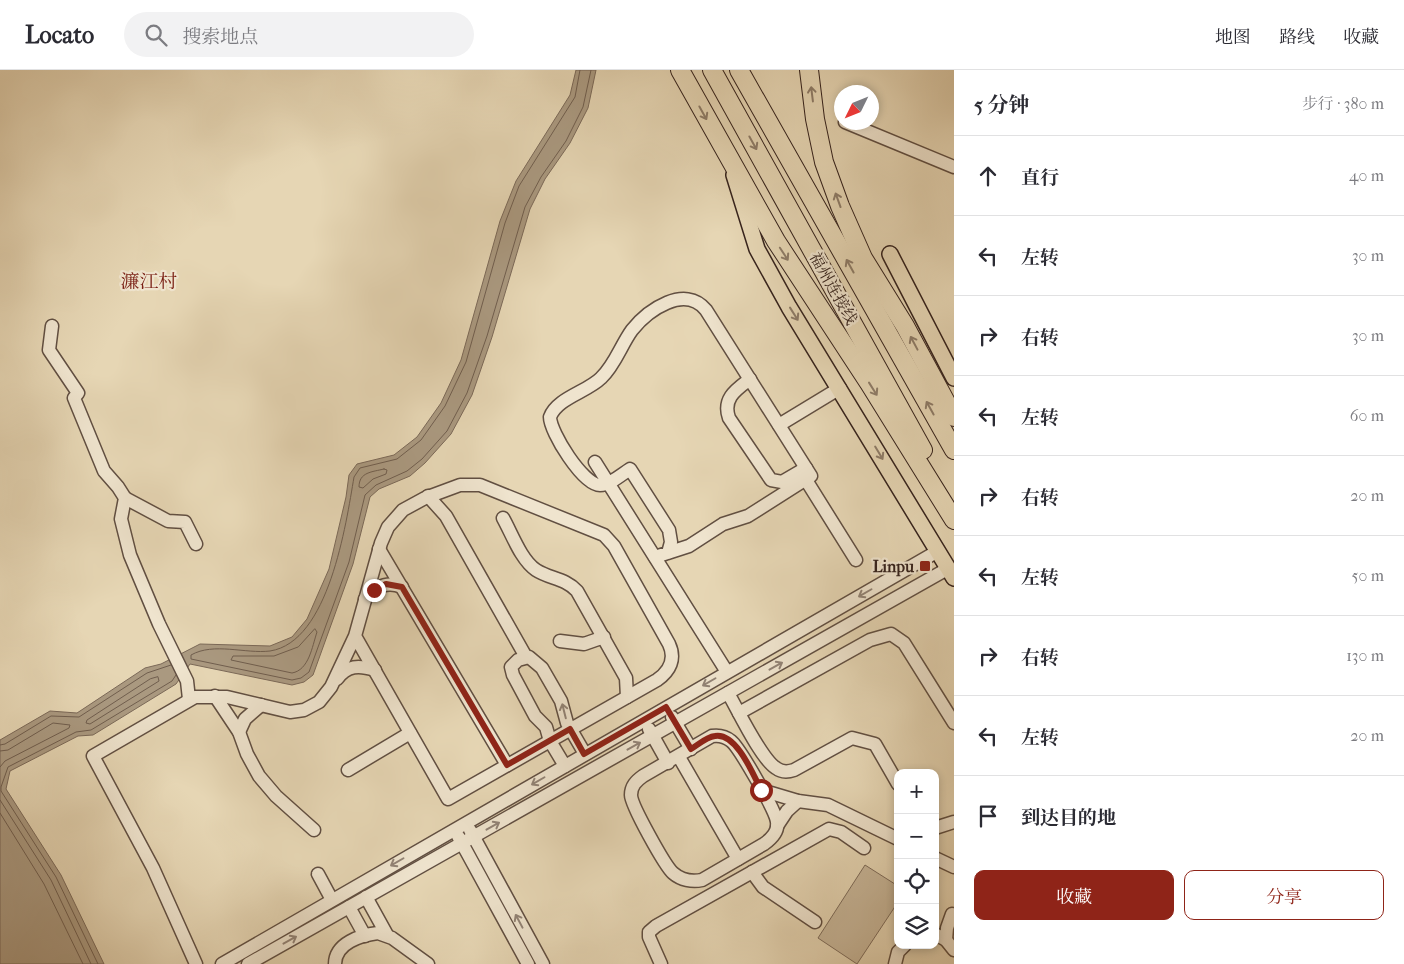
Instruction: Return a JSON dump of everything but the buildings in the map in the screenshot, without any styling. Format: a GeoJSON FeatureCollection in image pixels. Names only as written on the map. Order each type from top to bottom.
{"type":"FeatureCollection","features":[{"type":"Feature","properties":{"kind":"highway"},"geometry":{"type":"LineString","coordinates":[[680,70],[776,241],[869,383],[954,520]]}},
{"type":"Feature","properties":{"kind":"highway","name":"福州连接线"},"geometry":{"type":"LineString","coordinates":[[712,70],[884,376],[954,508]]}},
{"type":"Feature","properties":{"kind":"highway","name":"福州连接线"},"geometry":{"type":"LineString","coordinates":[[739,70],[954,450]]}},
{"type":"Feature","properties":{"kind":"highway"},"geometry":{"type":"LineString","coordinates":[[809,70],[815,119],[824,162],[840,206],[863,258],[905,326],[954,417]]}},
{"type":"Feature","properties":{"kind":"main road"},"geometry":{"type":"LineString","coordinates":[[728,157],[757,249],[789,307],[951,573]]}},
{"type":"Feature","properties":{"kind":"main road"},"geometry":{"type":"LineString","coordinates":[[890,254],[954,378]]}},
{"type":"Feature","properties":{"kind":"street"},"geometry":{"type":"LineString","coordinates":[[864,130],[954,167]]}},
{"type":"Feature","properties":{"kind":"street"},"geometry":{"type":"LineString","coordinates":[[668,553],[670,542],[669,530],[630,469],[608,483],[596,484],[585,479],[551,427],[550,417],[559,405],[601,378],[634,328],[654,311],[678,299],[695,300],[701,304],[779,425],[856,560]]}},
{"type":"Feature","properties":{"kind":"street"},"geometry":{"type":"LineString","coordinates":[[52,326],[49,350],[78,393],[74,398],[104,471],[125,498],[168,521],[185,522],[196,544]]}},
{"type":"Feature","properties":{"kind":"street"},"geometry":{"type":"LineString","coordinates":[[750,380],[735,390],[728,401],[728,413],[735,426],[771,480],[782,482],[806,474]]}},
{"type":"Feature","properties":{"kind":"street"},"geometry":{"type":"LineString","coordinates":[[779,425],[840,388]]}},
{"type":"Feature","properties":{"kind":"street"},"geometry":{"type":"LineString","coordinates":[[595,462],[727,672]]}},
{"type":"Feature","properties":{"kind":"street"},"geometry":{"type":"LineString","coordinates":[[655,557],[689,546],[729,521],[748,516],[806,474]]}},
{"type":"Feature","properties":{"kind":"street"},"geometry":{"type":"LineString","coordinates":[[331,687],[355,636],[384,534],[398,516],[410,505],[428,496],[454,487],[473,484],[487,487],[608,538],[672,650],[672,660],[665,674],[646,686],[448,798],[355,636]]}},
{"type":"Feature","properties":{"kind":"street"},"geometry":{"type":"LineString","coordinates":[[446,516],[445,502],[454,487]]}},
{"type":"Feature","properties":{"kind":"street"},"geometry":{"type":"LineString","coordinates":[[428,496],[446,516],[526,657],[534,660],[542,668],[563,705],[570,729],[584,754]]}},
{"type":"Feature","properties":{"kind":"street"},"geometry":{"type":"LineString","coordinates":[[125,498],[121,519],[130,555],[158,624],[187,681],[189,699]]}},
{"type":"Feature","properties":{"kind":"street"},"geometry":{"type":"LineString","coordinates":[[503,518],[531,566],[541,573],[558,578],[573,586],[626,678],[627,697]]}},
{"type":"Feature","properties":{"kind":"street"},"geometry":{"type":"LineString","coordinates":[[379,548],[507,765]]}},
{"type":"Feature","properties":{"kind":"street"},"geometry":{"type":"LineString","coordinates":[[222,964],[938,551]]}},
{"type":"Feature","properties":{"kind":"street"},"geometry":{"type":"LineString","coordinates":[[248,964],[652,735],[951,573]]}},
{"type":"Feature","properties":{"kind":"street"},"geometry":{"type":"LineString","coordinates":[[365,599],[374,590],[386,584],[402,587]]}},
{"type":"Feature","properties":{"kind":"street"},"geometry":{"type":"LineString","coordinates":[[739,712],[870,640],[891,634],[904,643],[954,723]]}},
{"type":"Feature","properties":{"kind":"street"},"geometry":{"type":"LineString","coordinates":[[560,642],[584,644],[604,637]]}},
{"type":"Feature","properties":{"kind":"street"},"geometry":{"type":"LineString","coordinates":[[526,657],[514,664],[511,671],[535,716],[546,727],[550,741],[565,766]]}},
{"type":"Feature","properties":{"kind":"street"},"geometry":{"type":"LineString","coordinates":[[196,964],[153,868],[93,756],[189,699],[215,696],[298,712],[319,702],[340,675],[350,668],[362,666],[375,670]]}},
{"type":"Feature","properties":{"kind":"street"},"geometry":{"type":"LineString","coordinates":[[626,678],[646,686]]}},
{"type":"Feature","properties":{"kind":"street"},"geometry":{"type":"LineString","coordinates":[[728,693],[766,759],[779,770],[794,770],[852,738],[875,744],[894,777]]}},
{"type":"Feature","properties":{"kind":"street"},"geometry":{"type":"LineString","coordinates":[[215,696],[239,732],[247,754],[259,776],[276,796],[314,830]]}},
{"type":"Feature","properties":{"kind":"street"},"geometry":{"type":"LineString","coordinates":[[239,732],[244,719],[261,705]]}},
{"type":"Feature","properties":{"kind":"street"},"geometry":{"type":"LineString","coordinates":[[666,707],[691,749]]}},
{"type":"Feature","properties":{"kind":"street"},"geometry":{"type":"LineString","coordinates":[[644,720],[668,763]]}},
{"type":"Feature","properties":{"kind":"street"},"geometry":{"type":"LineString","coordinates":[[348,770],[410,732]]}},
{"type":"Feature","properties":{"kind":"street"},"geometry":{"type":"LineString","coordinates":[[777,826],[774,812],[738,749],[728,739],[712,736],[638,780],[631,794],[635,809],[669,868],[683,879],[697,881],[769,840],[787,811],[798,801]]}},
{"type":"Feature","properties":{"kind":"street"},"geometry":{"type":"LineString","coordinates":[[679,756],[738,859]]}},
{"type":"Feature","properties":{"kind":"street"},"geometry":{"type":"LineString","coordinates":[[761,790],[798,801],[828,805],[894,837]]}},
{"type":"Feature","properties":{"kind":"street"},"geometry":{"type":"LineString","coordinates":[[939,827],[954,822]]}},
{"type":"Feature","properties":{"kind":"street"},"geometry":{"type":"LineString","coordinates":[[466,823],[543,964]]}},
{"type":"Feature","properties":{"kind":"street"},"geometry":{"type":"LineString","coordinates":[[455,829],[528,964]]}},
{"type":"Feature","properties":{"kind":"street"},"geometry":{"type":"LineString","coordinates":[[661,964],[650,941],[649,932],[652,929],[829,829],[841,832],[864,848]]}},
{"type":"Feature","properties":{"kind":"street"},"geometry":{"type":"LineString","coordinates":[[937,859],[954,867]]}},
{"type":"Feature","properties":{"kind":"street"},"geometry":{"type":"LineString","coordinates":[[752,872],[763,887],[815,922]]}},
{"type":"Feature","properties":{"kind":"street"},"geometry":{"type":"LineString","coordinates":[[318,874],[332,900]]}},
{"type":"Feature","properties":{"kind":"street"},"geometry":{"type":"LineString","coordinates":[[366,897],[387,935]]}},
{"type":"Feature","properties":{"kind":"street"},"geometry":{"type":"LineString","coordinates":[[348,907],[365,936]]}},
{"type":"Feature","properties":{"kind":"street"},"geometry":{"type":"LineString","coordinates":[[939,922],[953,913]]}},
{"type":"Feature","properties":{"kind":"street"},"geometry":{"type":"LineString","coordinates":[[945,941],[947,928],[953,913]]}},
{"type":"Feature","properties":{"kind":"street"},"geometry":{"type":"LineString","coordinates":[[335,964],[339,949],[365,936],[378,933],[387,935],[428,964]]}},
{"type":"Feature","properties":{"kind":"street"},"geometry":{"type":"LineString","coordinates":[[895,964],[898,952],[901,949]]}},
{"type":"Feature","properties":{"kind":"shaded area"},"geometry":{"type":"Polygon","coordinates":[[[865,865],[894,883],[894,908],[857,964],[818,938],[865,865]]]}},
{"type":"Feature","properties":{"kind":"water"},"geometry":{"type":"Polygon","coordinates":[[[576,70],[596,70],[588,108],[570,143],[545,179],[530,209],[492,337],[472,395],[451,434],[425,463],[410,476],[379,489],[370,497],[353,564],[313,675],[304,682],[292,685],[190,664],[176,684],[93,735],[78,736],[10,771],[6,789],[61,875],[104,964],[0,964],[0,740],[50,711],[77,713],[145,668],[161,664],[200,644],[270,646],[292,637],[307,619],[329,569],[346,497],[349,475],[357,464],[394,455],[417,437],[441,403],[461,360],[500,221],[516,181],[570,95],[576,70]]]}},
{"type":"Feature","properties":{"kind":"place","name":"Linpu"},"geometry":{"type":"Point","coordinates":[925,566]}},
{"type":"Feature","properties":{"kind":"district","name":"濂江村"},"geometry":{"type":"Point","coordinates":[149,281]}},
{"type":"Feature","properties":{"kind":"route"},"geometry":{"type":"LineString","coordinates":[[374,590],[386,584],[402,587],[507,765],[570,729],[584,754],[666,707],[691,749],[712,736],[721,736],[732,742],[738,749],[761,790]]}}]}
